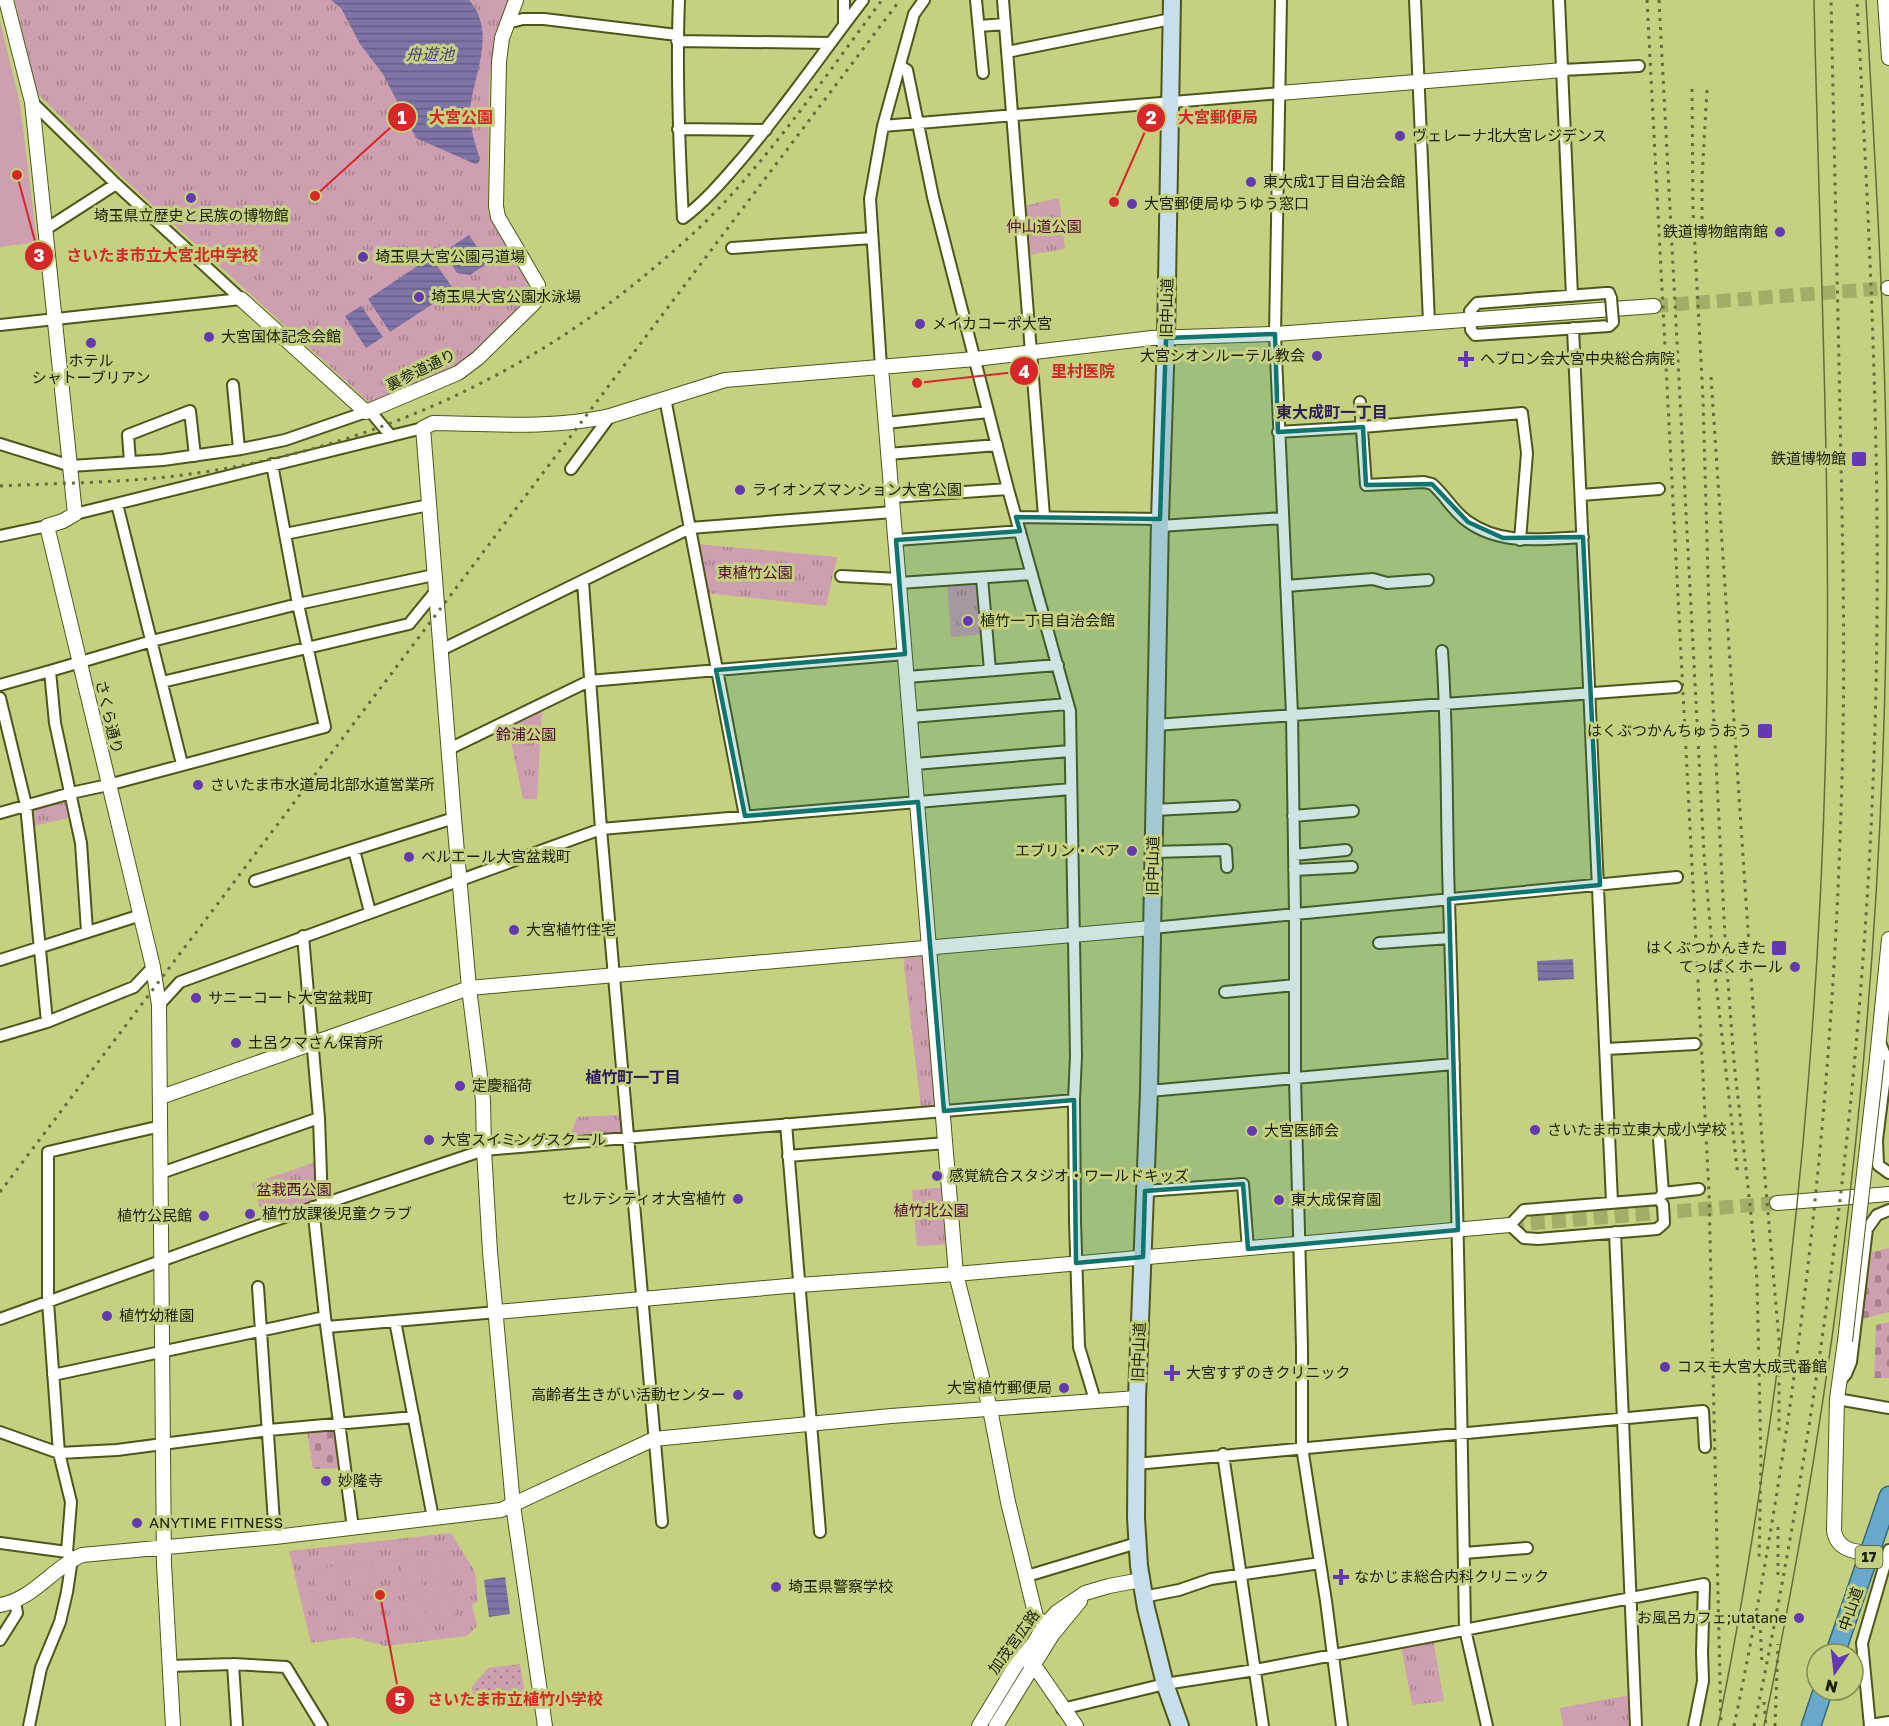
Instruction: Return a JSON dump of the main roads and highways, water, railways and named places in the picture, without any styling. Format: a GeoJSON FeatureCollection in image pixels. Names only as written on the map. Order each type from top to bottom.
{"type":"FeatureCollection","features":[{"type":"Feature","properties":{"kind":"highway","name":"中山道"},"geometry":{"type":"LineString","coordinates":[[1840,1642],[1889,1496]]}},
{"type":"Feature","properties":{"kind":"highway"},"geometry":{"type":"LineString","coordinates":[[1811,1726],[1819,1702]]}},
{"type":"Feature","properties":{"kind":"main road","name":"旧中山道"},"geometry":{"type":"LineString","coordinates":[[1172,0],[1149,1091],[1136,1464],[1137,1543],[1143,1598],[1165,1684],[1180,1726]]}},
{"type":"Feature","properties":{"kind":"water","name":"舟遊池"},"geometry":{"type":"Polygon","coordinates":[[[331,0],[469,0],[482,25],[483,39],[470,109],[471,128],[480,160],[478,163],[475,164],[416,138],[383,74],[360,44],[341,8],[331,0]]]}},
{"type":"Feature","properties":{"kind":"water"},"geometry":{"type":"Polygon","coordinates":[[[469,235],[488,263],[470,275],[457,273],[449,260],[451,247],[469,235]]]}},
{"type":"Feature","properties":{"kind":"water"},"geometry":{"type":"Polygon","coordinates":[[[431,257],[454,290],[390,332],[368,299],[431,257]]]}},
{"type":"Feature","properties":{"kind":"water"},"geometry":{"type":"Polygon","coordinates":[[[361,306],[383,337],[366,348],[345,316],[361,306]]]}},
{"type":"Feature","properties":{"kind":"water"},"geometry":{"type":"Polygon","coordinates":[[[1573,959],[1574,979],[1538,981],[1537,961],[1573,959]]]}},
{"type":"Feature","properties":{"kind":"water"},"geometry":{"type":"Polygon","coordinates":[[[505,1577],[510,1614],[489,1617],[484,1580],[505,1577]]]}},
{"type":"Feature","properties":{"kind":"tunnel"},"geometry":{"type":"LineString","coordinates":[[1654,306],[1888,288]]}},
{"type":"Feature","properties":{"kind":"tunnel"},"geometry":{"type":"LineString","coordinates":[[1510,1225],[1777,1203]]}},
{"type":"Feature","properties":{"kind":"tram line"},"geometry":{"type":"LineString","coordinates":[[1718,1726],[1748,1566],[1777,1372],[1800,1177],[1816,982],[1825,786],[1828,602],[1826,430],[1814,0]]}},
{"type":"Feature","properties":{"kind":"tram line"},"geometry":{"type":"LineString","coordinates":[[1764,1726],[1793,1579],[1818,1430],[1839,1281],[1857,1132],[1870,982],[1879,832],[1885,681],[1887,465],[1880,266],[1866,0]]}},
{"type":"Feature","properties":{"kind":"railway"},"geometry":{"type":"LineString","coordinates":[[0,486],[153,478],[239,466],[302,452],[364,433],[424,410],[482,383],[538,352],[592,316],[643,277],[706,222],[777,140],[882,0]]}},
{"type":"Feature","properties":{"kind":"railway"},"geometry":{"type":"LineString","coordinates":[[0,1192],[900,0]]}},
{"type":"Feature","properties":{"kind":"railway"},"geometry":{"type":"LineString","coordinates":[[1647,0],[1709,1193],[1721,1726]]}},
{"type":"Feature","properties":{"kind":"railway"},"geometry":{"type":"LineString","coordinates":[[1659,0],[1704,854],[1713,957],[1738,1176]]}},
{"type":"Feature","properties":{"kind":"railway"},"geometry":{"type":"LineString","coordinates":[[1734,1726],[1779,1480],[1797,1356],[1812,1232],[1833,982],[1839,857],[1844,651],[1831,0]]}},
{"type":"Feature","properties":{"kind":"railway"},"geometry":{"type":"LineString","coordinates":[[1754,1726],[1805,1452],[1826,1314],[1857,1036],[1867,897],[1874,758],[1877,541],[1872,309],[1857,0]]}},
{"type":"Feature","properties":{"kind":"railway"},"geometry":{"type":"LineString","coordinates":[[1692,89],[1693,210],[1703,399],[1710,646],[1726,956],[1734,1062],[1757,1280],[1761,1461],[1759,1561]]}},
{"type":"Feature","properties":{"kind":"railway"},"geometry":{"type":"LineString","coordinates":[[1702,228],[1702,178],[1707,90]]}},
{"type":"Feature","properties":{"kind":"railway"},"geometry":{"type":"LineString","coordinates":[[1711,377],[1763,1155],[1779,1340],[1779,1434]]}},
{"type":"Feature","properties":{"kind":"railway"},"geometry":{"type":"LineString","coordinates":[[1778,1524],[1778,1575]]}},
{"type":"Feature","properties":{"kind":"railway"},"geometry":{"type":"LineString","coordinates":[[1760,1621],[1762,1663]]}},
{"type":"Feature","properties":{"kind":"railway"},"geometry":{"type":"LineString","coordinates":[[1775,1726],[1778,1644]]}},
{"type":"Feature","properties":{"kind":"railway"},"geometry":{"type":"LineString","coordinates":[[1764,1702],[1766,1726]]}},
{"type":"Feature","properties":{"kind":"place","name":"ヴェレーナ北大宮レジデンス"},"geometry":{"type":"Point","coordinates":[1400,136]}},
{"type":"Feature","properties":{"kind":"place","name":"さいたま市立大宮北中学校"},"geometry":{"type":"Point","coordinates":[17,175]}},
{"type":"Feature","properties":{"kind":"place","name":"東大成1丁目自治会館"},"geometry":{"type":"Point","coordinates":[1251,182]}},
{"type":"Feature","properties":{"kind":"place","name":"大宮公園"},"geometry":{"type":"Point","coordinates":[315,196]}},
{"type":"Feature","properties":{"kind":"place","name":"埼玉県立歴史と民族の博物館"},"geometry":{"type":"Point","coordinates":[191,198]}},
{"type":"Feature","properties":{"kind":"place","name":"大宮郵便局"},"geometry":{"type":"Point","coordinates":[1114,202]}},
{"type":"Feature","properties":{"kind":"place","name":"大宮郵便局ゆうゆう窓口"},"geometry":{"type":"Point","coordinates":[1132,204]}},
{"type":"Feature","properties":{"kind":"place","name":"鉄道博物館南館"},"geometry":{"type":"Point","coordinates":[1780,232]}},
{"type":"Feature","properties":{"kind":"place","name":"埼玉県大宮公園弓道場"},"geometry":{"type":"Point","coordinates":[363,257]}},
{"type":"Feature","properties":{"kind":"place","name":"埼玉県大宮公園水泳場"},"geometry":{"type":"Point","coordinates":[419,297]}},
{"type":"Feature","properties":{"kind":"place","name":"メイカコーポ大宮"},"geometry":{"type":"Point","coordinates":[920,324]}},
{"type":"Feature","properties":{"kind":"place","name":"大宮国体記念会館"},"geometry":{"type":"Point","coordinates":[209,337]}},
{"type":"Feature","properties":{"kind":"place","name":"ホテル シャトーブリアン"},"geometry":{"type":"Point","coordinates":[91,343]}},
{"type":"Feature","properties":{"kind":"place","name":"大宮シオンルーテル教会"},"geometry":{"type":"Point","coordinates":[1317,356]}},
{"type":"Feature","properties":{"kind":"place","name":"ヘブロン会大宮中央総合病院"},"geometry":{"type":"Point","coordinates":[1466,359]}},
{"type":"Feature","properties":{"kind":"place","name":"里村医院"},"geometry":{"type":"Point","coordinates":[917,383]}},
{"type":"Feature","properties":{"kind":"place","name":"鉄道博物館"},"geometry":{"type":"Point","coordinates":[1859,459]}},
{"type":"Feature","properties":{"kind":"place","name":"ライオンズマンション大宮公園"},"geometry":{"type":"Point","coordinates":[740,490]}},
{"type":"Feature","properties":{"kind":"place","name":"植竹一丁目自治会館"},"geometry":{"type":"Point","coordinates":[968,621]}},
{"type":"Feature","properties":{"kind":"place","name":"はくぶつかんちゅうおう"},"geometry":{"type":"Point","coordinates":[1765,731]}},
{"type":"Feature","properties":{"kind":"place","name":"さいたま市水道局北部水道営業所"},"geometry":{"type":"Point","coordinates":[198,785]}},
{"type":"Feature","properties":{"kind":"place","name":"エブリン・ベア"},"geometry":{"type":"Point","coordinates":[1132,851]}},
{"type":"Feature","properties":{"kind":"place","name":"ベルエール大宮盆栽町"},"geometry":{"type":"Point","coordinates":[409,857]}},
{"type":"Feature","properties":{"kind":"place","name":"大宮植竹住宅"},"geometry":{"type":"Point","coordinates":[514,930]}},
{"type":"Feature","properties":{"kind":"place","name":"はくぶつかんきた"},"geometry":{"type":"Point","coordinates":[1779,948]}},
{"type":"Feature","properties":{"kind":"place","name":"てっぱくホール"},"geometry":{"type":"Point","coordinates":[1795,967]}},
{"type":"Feature","properties":{"kind":"place","name":"サニーコート大宮盆栽町"},"geometry":{"type":"Point","coordinates":[196,998]}},
{"type":"Feature","properties":{"kind":"place","name":"土呂クマさん保育所"},"geometry":{"type":"Point","coordinates":[236,1043]}},
{"type":"Feature","properties":{"kind":"place","name":"定慶稲荷"},"geometry":{"type":"Point","coordinates":[460,1086]}},
{"type":"Feature","properties":{"kind":"place","name":"さいたま市立東大成小学校"},"geometry":{"type":"Point","coordinates":[1535,1130]}},
{"type":"Feature","properties":{"kind":"place","name":"大宮医師会"},"geometry":{"type":"Point","coordinates":[1252,1131]}},
{"type":"Feature","properties":{"kind":"place","name":"大宮スイミングスクール"},"geometry":{"type":"Point","coordinates":[429,1140]}},
{"type":"Feature","properties":{"kind":"place","name":"感覚統合スタジオ・ワールドキッズ"},"geometry":{"type":"Point","coordinates":[937,1176]}},
{"type":"Feature","properties":{"kind":"place","name":"セルテシティオ大宮植竹"},"geometry":{"type":"Point","coordinates":[738,1199]}},
{"type":"Feature","properties":{"kind":"place","name":"東大成保育園"},"geometry":{"type":"Point","coordinates":[1279,1200]}},
{"type":"Feature","properties":{"kind":"place","name":"植竹放課後児童クラブ"},"geometry":{"type":"Point","coordinates":[250,1214]}},
{"type":"Feature","properties":{"kind":"place","name":"植竹公民館"},"geometry":{"type":"Point","coordinates":[204,1216]}},
{"type":"Feature","properties":{"kind":"place","name":"植竹幼稚園"},"geometry":{"type":"Point","coordinates":[107,1316]}},
{"type":"Feature","properties":{"kind":"place","name":"コスモ大宮大成弐番館"},"geometry":{"type":"Point","coordinates":[1665,1367]}},
{"type":"Feature","properties":{"kind":"place","name":"大宮すずのきクリニック"},"geometry":{"type":"Point","coordinates":[1172,1373]}},
{"type":"Feature","properties":{"kind":"place","name":"大宮植竹郵便局"},"geometry":{"type":"Point","coordinates":[1064,1388]}},
{"type":"Feature","properties":{"kind":"place","name":"高齢者生きがい活動センター"},"geometry":{"type":"Point","coordinates":[738,1395]}},
{"type":"Feature","properties":{"kind":"place","name":"妙隆寺"},"geometry":{"type":"Point","coordinates":[326,1481]}},
{"type":"Feature","properties":{"kind":"place","name":"ANYTIME FITNESS"},"geometry":{"type":"Point","coordinates":[137,1523]}},
{"type":"Feature","properties":{"kind":"place","name":"なかじま総合内科クリニック"},"geometry":{"type":"Point","coordinates":[1341,1577]}},
{"type":"Feature","properties":{"kind":"place","name":"埼玉県警察学校"},"geometry":{"type":"Point","coordinates":[776,1587]}},
{"type":"Feature","properties":{"kind":"place","name":"さいたま市立植竹小学校"},"geometry":{"type":"Point","coordinates":[380,1595]}},
{"type":"Feature","properties":{"kind":"place","name":"お風呂カフェ;utatane"},"geometry":{"type":"Point","coordinates":[1799,1618]}},
{"type":"Feature","properties":{"kind":"district","name":"東大成町一丁目"},"geometry":{"type":"Point","coordinates":[1332,412]}},
{"type":"Feature","properties":{"kind":"district","name":"植竹町一丁目"},"geometry":{"type":"Point","coordinates":[633,1077]}},
{"type":"Feature","properties":{"kind":"park label","name":"仲山道公園"},"geometry":{"type":"Point","coordinates":[1044,227]}},
{"type":"Feature","properties":{"kind":"park label","name":"東植竹公園"},"geometry":{"type":"Point","coordinates":[755,573]}},
{"type":"Feature","properties":{"kind":"park label","name":"鈴浦公園"},"geometry":{"type":"Point","coordinates":[526,735]}},
{"type":"Feature","properties":{"kind":"park label","name":"盆栽西公園"},"geometry":{"type":"Point","coordinates":[294,1190]}},
{"type":"Feature","properties":{"kind":"park label","name":"植竹北公園"},"geometry":{"type":"Point","coordinates":[931,1211]}}]}
